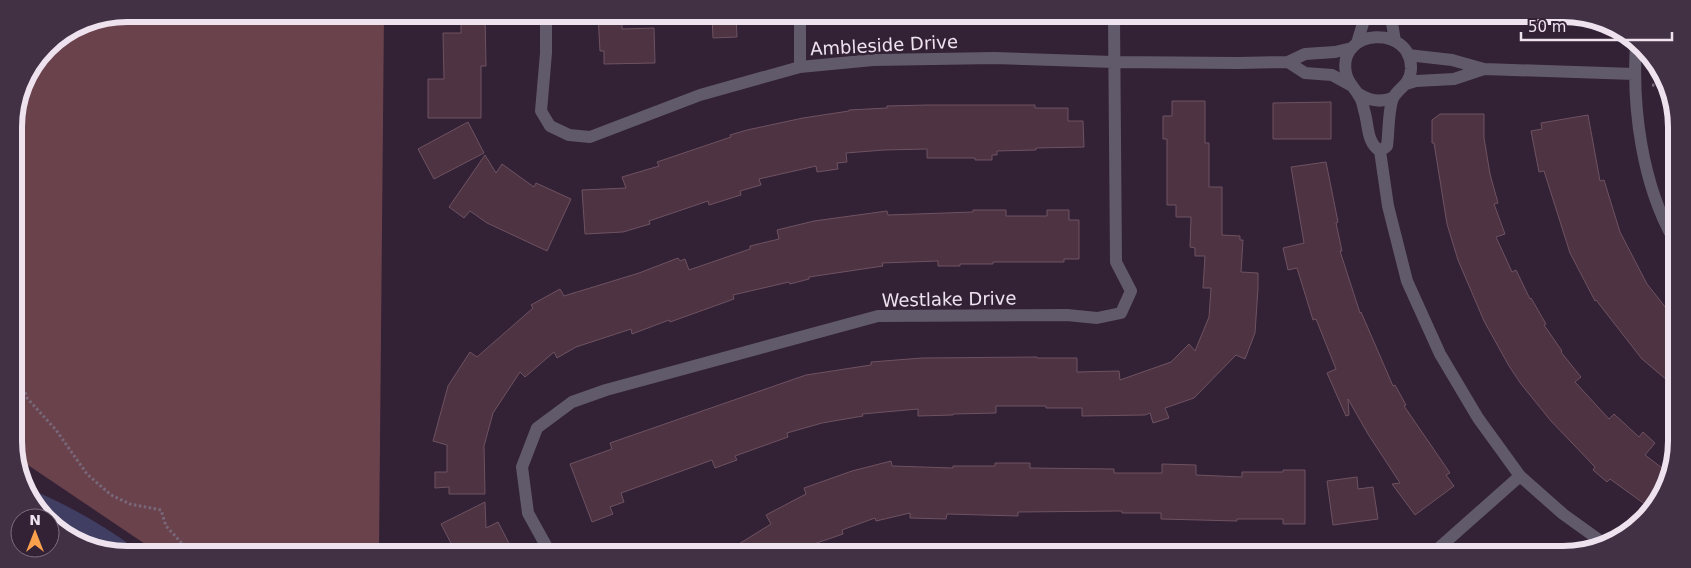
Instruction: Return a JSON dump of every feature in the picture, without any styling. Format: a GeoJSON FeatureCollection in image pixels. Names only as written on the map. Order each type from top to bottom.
{"type":"FeatureCollection","features":[{"type":"Feature","properties":{"kind":"street","name":"Ambleside Drive"},"geometry":{"type":"LineString","coordinates":[[546,22],[546,53],[541,110],[550,126],[569,135],[590,137],[700,96],[800,67],[873,60],[976,58],[1113,62],[1288,62],[1305,54],[1336,52],[1355,46]]}},
{"type":"Feature","properties":{"kind":"street"},"geometry":{"type":"LineString","coordinates":[[800,22],[800,67]]}},
{"type":"Feature","properties":{"kind":"street","name":"Westlake Drive"},"geometry":{"type":"LineString","coordinates":[[546,546],[528,513],[522,467],[537,428],[572,402],[606,390],[878,316],[1067,315],[1097,318],[1121,313],[1131,291],[1116,262],[1114,22]]}},
{"type":"Feature","properties":{"kind":"street"},"geometry":{"type":"LineString","coordinates":[[1363,22],[1355,46],[1348,55],[1345,66],[1347,79],[1355,90],[1365,111],[1370,141],[1380,151],[1388,206],[1407,281],[1440,354],[1478,418],[1520,476],[1563,514],[1599,540]]}},
{"type":"Feature","properties":{"kind":"street"},"geometry":{"type":"LineString","coordinates":[[1392,22],[1395,41]]}},
{"type":"Feature","properties":{"kind":"street"},"geometry":{"type":"LineString","coordinates":[[1355,46],[1366,39],[1390,38],[1408,55],[1411,70],[1406,84],[1392,98],[1376,101],[1369,100],[1355,90]]}},
{"type":"Feature","properties":{"kind":"street"},"geometry":{"type":"LineString","coordinates":[[1636,51],[1634,74],[1639,126],[1647,168],[1657,204],[1668,227]]}},
{"type":"Feature","properties":{"kind":"street"},"geometry":{"type":"LineString","coordinates":[[1408,55],[1452,60],[1484,69],[1634,74]]}},
{"type":"Feature","properties":{"kind":"street","name":"Ambleside Drive"},"geometry":{"type":"LineString","coordinates":[[1288,62],[1305,73],[1332,75],[1355,90]]}},
{"type":"Feature","properties":{"kind":"street"},"geometry":{"type":"LineString","coordinates":[[1406,84],[1416,81],[1454,79],[1484,69]]}},
{"type":"Feature","properties":{"kind":"street"},"geometry":{"type":"LineString","coordinates":[[1380,151],[1387,146],[1392,98]]}},
{"type":"Feature","properties":{"kind":"street"},"geometry":{"type":"LineString","coordinates":[[1442,545],[1520,476]]}},
{"type":"Feature","properties":{"kind":"path"},"geometry":{"type":"LineString","coordinates":[[1652,86],[1661,87]]}},
{"type":"Feature","properties":{"kind":"path"},"geometry":{"type":"LineString","coordinates":[[22,384],[27,398],[56,430],[87,474],[111,495],[130,504],[161,510],[166,526],[185,546]]}},
{"type":"Feature","properties":{"kind":"shaded area"},"geometry":{"type":"Polygon","coordinates":[[[384,22],[379,546],[148,546],[26,463],[22,441],[23,120],[30,87],[40,69],[58,48],[87,30],[113,23],[384,22]]]}},
{"type":"Feature","properties":{"kind":"shaded area"},"geometry":{"type":"Polygon","coordinates":[[[36,492],[84,516],[131,546],[113,545],[87,538],[60,522],[60,508],[47,508],[36,492]]]}},
{"type":"Feature","properties":{"kind":"building"},"geometry":{"type":"Polygon","coordinates":[[[461,22],[485,22],[486,66],[481,66],[481,118],[428,118],[428,79],[444,79],[443,33],[461,33],[461,22]]]}},
{"type":"Feature","properties":{"kind":"building"},"geometry":{"type":"Polygon","coordinates":[[[598,22],[622,22],[622,29],[654,28],[655,63],[604,64],[604,51],[600,51],[598,22]]]}},
{"type":"Feature","properties":{"kind":"building"},"geometry":{"type":"Polygon","coordinates":[[[712,22],[736,22],[737,37],[713,38],[712,22]]]}},
{"type":"Feature","properties":{"kind":"building"},"geometry":{"type":"Polygon","coordinates":[[[1172,101],[1205,101],[1205,143],[1209,143],[1209,187],[1222,187],[1222,235],[1240,236],[1240,240],[1243,240],[1241,272],[1258,273],[1258,288],[1255,333],[1245,359],[1236,355],[1194,398],[1165,408],[1169,418],[1153,423],[1150,413],[1145,415],[1082,416],[1082,408],[1046,408],[1046,406],[996,406],[996,413],[953,415],[918,416],[918,409],[862,414],[863,416],[822,423],[787,433],[788,437],[735,456],[737,460],[715,468],[712,460],[621,493],[624,502],[610,507],[613,514],[592,522],[570,464],[612,449],[610,443],[806,375],[871,365],[871,362],[922,358],[1037,357],[1077,358],[1077,372],[1119,371],[1120,380],[1171,362],[1189,344],[1195,351],[1209,317],[1211,288],[1203,288],[1205,256],[1195,256],[1195,248],[1190,247],[1191,217],[1176,217],[1176,205],[1167,205],[1167,139],[1163,139],[1163,116],[1172,116],[1172,101]]]}},
{"type":"Feature","properties":{"kind":"building"},"geometry":{"type":"Polygon","coordinates":[[[1331,102],[1331,139],[1273,139],[1273,103],[1331,102]]]}},
{"type":"Feature","properties":{"kind":"building"},"geometry":{"type":"Polygon","coordinates":[[[1035,105],[1035,108],[1068,108],[1068,121],[1083,121],[1084,147],[997,151],[997,155],[992,155],[992,160],[927,158],[927,149],[846,153],[847,162],[837,163],[838,169],[817,172],[816,166],[759,179],[761,185],[740,191],[741,195],[709,205],[708,201],[649,221],[650,224],[623,232],[585,234],[582,190],[626,188],[622,177],[659,166],[657,162],[747,130],[849,110],[887,108],[887,106],[1035,105]]]}},
{"type":"Feature","properties":{"kind":"building"},"geometry":{"type":"Polygon","coordinates":[[[1440,114],[1484,114],[1484,138],[1490,174],[1498,203],[1494,204],[1505,234],[1496,237],[1512,272],[1516,270],[1530,299],[1546,324],[1544,325],[1561,352],[1581,377],[1575,382],[1609,419],[1614,414],[1639,437],[1643,432],[1655,443],[1645,455],[1664,470],[1661,481],[1646,505],[1610,479],[1607,482],[1593,470],[1595,467],[1551,421],[1509,366],[1484,321],[1458,260],[1447,224],[1434,143],[1432,143],[1432,120],[1440,114]]]}},
{"type":"Feature","properties":{"kind":"building"},"geometry":{"type":"Polygon","coordinates":[[[1588,115],[1600,181],[1604,180],[1620,232],[1647,284],[1668,310],[1668,381],[1642,359],[1595,301],[1570,253],[1544,171],[1539,172],[1531,131],[1542,129],[1541,123],[1588,115]]]}},
{"type":"Feature","properties":{"kind":"building"},"geometry":{"type":"Polygon","coordinates":[[[468,122],[484,153],[434,179],[418,149],[468,122]]]}},
{"type":"Feature","properties":{"kind":"building"},"geometry":{"type":"Polygon","coordinates":[[[485,155],[496,173],[502,164],[534,187],[536,183],[571,199],[547,251],[487,223],[470,211],[464,218],[449,207],[485,155]]]}},
{"type":"Feature","properties":{"kind":"building"},"geometry":{"type":"Polygon","coordinates":[[[1326,162],[1338,222],[1336,223],[1342,251],[1340,251],[1360,313],[1393,386],[1395,385],[1406,405],[1404,406],[1450,473],[1446,475],[1454,486],[1415,515],[1392,484],[1400,483],[1348,399],[1349,415],[1346,416],[1327,373],[1336,369],[1316,319],[1313,320],[1297,268],[1288,270],[1283,248],[1304,243],[1291,167],[1326,162]]]}},
{"type":"Feature","properties":{"kind":"building"},"geometry":{"type":"Polygon","coordinates":[[[973,210],[1006,210],[1006,216],[1047,216],[1047,210],[1069,210],[1069,220],[1079,220],[1079,259],[1064,259],[1064,262],[993,262],[993,264],[960,264],[960,266],[938,266],[938,261],[882,263],[883,266],[809,277],[809,279],[790,284],[789,282],[733,295],[734,299],[670,322],[669,320],[632,334],[631,329],[576,347],[557,358],[554,352],[525,377],[520,372],[493,413],[484,446],[485,494],[449,494],[449,487],[435,488],[435,472],[447,472],[447,445],[433,441],[448,386],[470,352],[477,357],[533,308],[531,305],[560,289],[564,296],[639,273],[678,258],[680,261],[685,259],[689,270],[750,249],[750,246],[779,239],[777,230],[814,221],[887,211],[888,215],[973,212],[973,210]]]}},
{"type":"Feature","properties":{"kind":"building"},"geometry":{"type":"Polygon","coordinates":[[[891,461],[892,466],[953,468],[953,466],[995,466],[995,463],[1030,463],[1030,468],[1114,469],[1114,473],[1162,473],[1162,464],[1196,465],[1196,475],[1242,477],[1242,472],[1305,470],[1305,524],[1283,524],[1283,519],[1237,519],[1237,521],[1161,519],[1161,513],[1122,513],[1122,511],[1018,512],[1018,516],[947,514],[946,519],[910,518],[910,513],[876,521],[875,518],[842,530],[843,534],[809,546],[736,546],[771,524],[766,515],[806,494],[804,488],[852,471],[891,461]]]}},
{"type":"Feature","properties":{"kind":"building"},"geometry":{"type":"Polygon","coordinates":[[[1357,477],[1358,489],[1373,487],[1378,519],[1333,525],[1327,481],[1357,477]]]}},
{"type":"Feature","properties":{"kind":"building"},"geometry":{"type":"Polygon","coordinates":[[[485,502],[486,528],[498,522],[510,546],[452,546],[441,524],[485,502]]]}}]}
